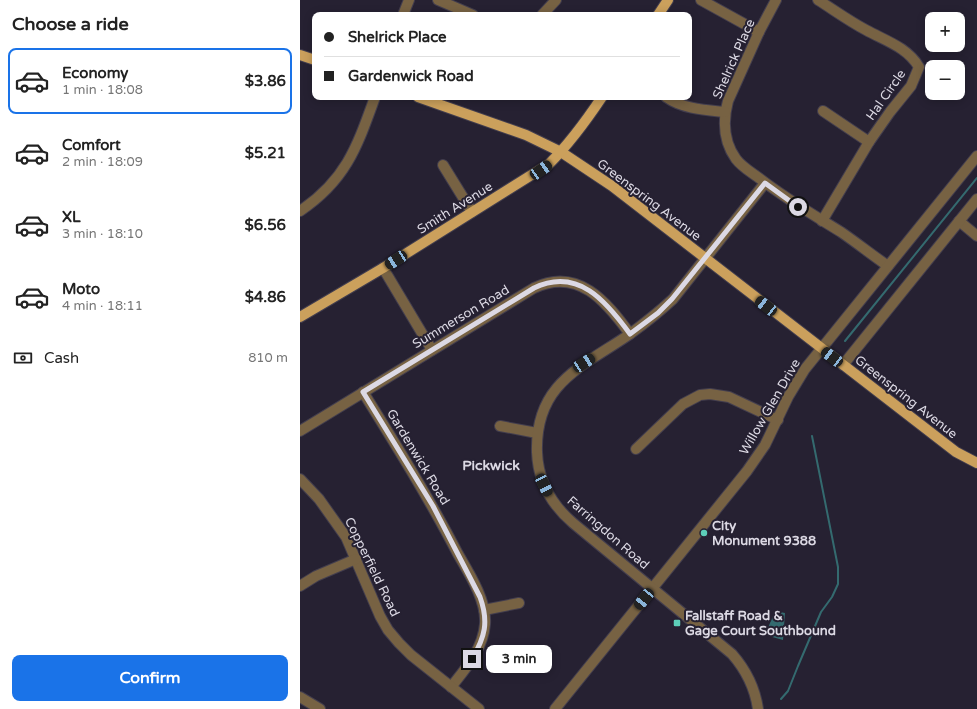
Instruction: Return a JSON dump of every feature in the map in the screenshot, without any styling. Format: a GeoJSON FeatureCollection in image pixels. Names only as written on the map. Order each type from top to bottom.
{"type":"FeatureCollection","features":[{"type":"Feature","properties":{"kind":"main road"},"geometry":{"type":"LineString","coordinates":[[660,12],[668,0]]}},
{"type":"Feature","properties":{"kind":"main road"},"geometry":{"type":"LineString","coordinates":[[300,55],[312,59]]}},
{"type":"Feature","properties":{"kind":"main road","name":"Greenspring Avenue"},"geometry":{"type":"LineString","coordinates":[[427,100],[515,131],[561,152],[612,186],[956,452],[977,463]]}},
{"type":"Feature","properties":{"kind":"main road","name":"Smith Avenue"},"geometry":{"type":"LineString","coordinates":[[300,318],[534,175],[549,164],[561,152],[582,126],[600,100]]}},
{"type":"Feature","properties":{"kind":"street"},"geometry":{"type":"LineString","coordinates":[[404,12],[409,0]]}},
{"type":"Feature","properties":{"kind":"street"},"geometry":{"type":"LineString","coordinates":[[438,0],[466,12]]}},
{"type":"Feature","properties":{"kind":"street"},"geometry":{"type":"LineString","coordinates":[[545,12],[556,0]]}},
{"type":"Feature","properties":{"kind":"street"},"geometry":{"type":"LineString","coordinates":[[701,0],[759,32]]}},
{"type":"Feature","properties":{"kind":"street","name":"Shelrick Place"},"geometry":{"type":"LineString","coordinates":[[776,0],[759,32],[725,112],[724,123],[731,150],[744,166],[783,197],[859,245],[888,266]]}},
{"type":"Feature","properties":{"kind":"street","name":"Hal Circle"},"geometry":{"type":"LineString","coordinates":[[818,0],[848,20],[902,49],[914,59],[919,67],[911,86],[869,142],[822,221]]}},
{"type":"Feature","properties":{"kind":"street"},"geometry":{"type":"LineString","coordinates":[[300,210],[325,191],[346,165],[360,137],[374,100]]}},
{"type":"Feature","properties":{"kind":"street"},"geometry":{"type":"LineString","coordinates":[[672,100],[700,109],[725,112]]}},
{"type":"Feature","properties":{"kind":"street"},"geometry":{"type":"LineString","coordinates":[[823,111],[869,142]]}},
{"type":"Feature","properties":{"kind":"street","name":"Willow Glen Drive"},"geometry":{"type":"LineString","coordinates":[[555,709],[747,471],[765,445],[793,388],[821,349],[977,156]]}},
{"type":"Feature","properties":{"kind":"street"},"geometry":{"type":"LineString","coordinates":[[443,165],[472,212]]}},
{"type":"Feature","properties":{"kind":"street","name":"Farringdon Road"},"geometry":{"type":"LineString","coordinates":[[758,709],[757,700],[751,682],[732,654],[573,523],[553,502],[544,485],[538,465],[537,433],[545,407],[551,395],[566,378],[574,370],[630,334],[663,308],[682,288],[765,183]]}},
{"type":"Feature","properties":{"kind":"street"},"geometry":{"type":"LineString","coordinates":[[843,365],[977,199]]}},
{"type":"Feature","properties":{"kind":"street"},"geometry":{"type":"LineString","coordinates":[[959,221],[977,236]]}},
{"type":"Feature","properties":{"kind":"street"},"geometry":{"type":"LineString","coordinates":[[383,268],[432,350]]}},
{"type":"Feature","properties":{"kind":"street","name":"Summerson Road"},"geometry":{"type":"LineString","coordinates":[[300,431],[543,283],[563,281],[573,283],[592,292],[608,305],[630,334]]}},
{"type":"Feature","properties":{"kind":"street","name":"Gardenwick Road"},"geometry":{"type":"LineString","coordinates":[[363,392],[433,506],[470,577],[484,610],[486,623],[479,648],[451,687]]}},
{"type":"Feature","properties":{"kind":"street"},"geometry":{"type":"LineString","coordinates":[[636,449],[683,404],[700,395],[710,394],[729,397],[778,420]]}},
{"type":"Feature","properties":{"kind":"street"},"geometry":{"type":"LineString","coordinates":[[500,426],[537,433]]}},
{"type":"Feature","properties":{"kind":"street","name":"Copperfield Road"},"geometry":{"type":"LineString","coordinates":[[300,479],[319,498],[346,537],[380,616],[388,630],[411,654],[479,709]]}},
{"type":"Feature","properties":{"kind":"street"},"geometry":{"type":"LineString","coordinates":[[300,586],[316,576],[356,559]]}},
{"type":"Feature","properties":{"kind":"street"},"geometry":{"type":"LineString","coordinates":[[484,610],[519,602]]}},
{"type":"Feature","properties":{"kind":"street"},"geometry":{"type":"LineString","coordinates":[[300,698],[320,709]]}},
{"type":"Feature","properties":{"kind":"shaded area"},"geometry":{"type":"Polygon","coordinates":[[[775,611],[785,613],[783,640],[765,635],[775,611]]]}},
{"type":"Feature","properties":{"kind":"waterway"},"geometry":{"type":"LineString","coordinates":[[845,341],[977,178]]}},
{"type":"Feature","properties":{"kind":"waterway"},"geometry":{"type":"LineString","coordinates":[[781,699],[788,691],[821,612],[832,597],[838,584],[838,567],[812,436]]}},
{"type":"Feature","properties":{"kind":"place","name":"City Monument 9388"},"geometry":{"type":"Point","coordinates":[704,533]}},
{"type":"Feature","properties":{"kind":"place","name":"Fallstaff Road & Gage Court Southbound"},"geometry":{"type":"Point","coordinates":[677,623]}},
{"type":"Feature","properties":{"kind":"district","name":"Pickwick"},"geometry":{"type":"Point","coordinates":[491,465]}},
{"type":"Feature","properties":{"kind":"route"},"geometry":{"type":"LineString","coordinates":[[472,659],[479,648],[486,623],[480,597],[433,506],[363,392],[543,283],[563,281],[582,286],[608,305],[630,334],[658,313],[682,288],[765,183],[798,207]]}}]}
